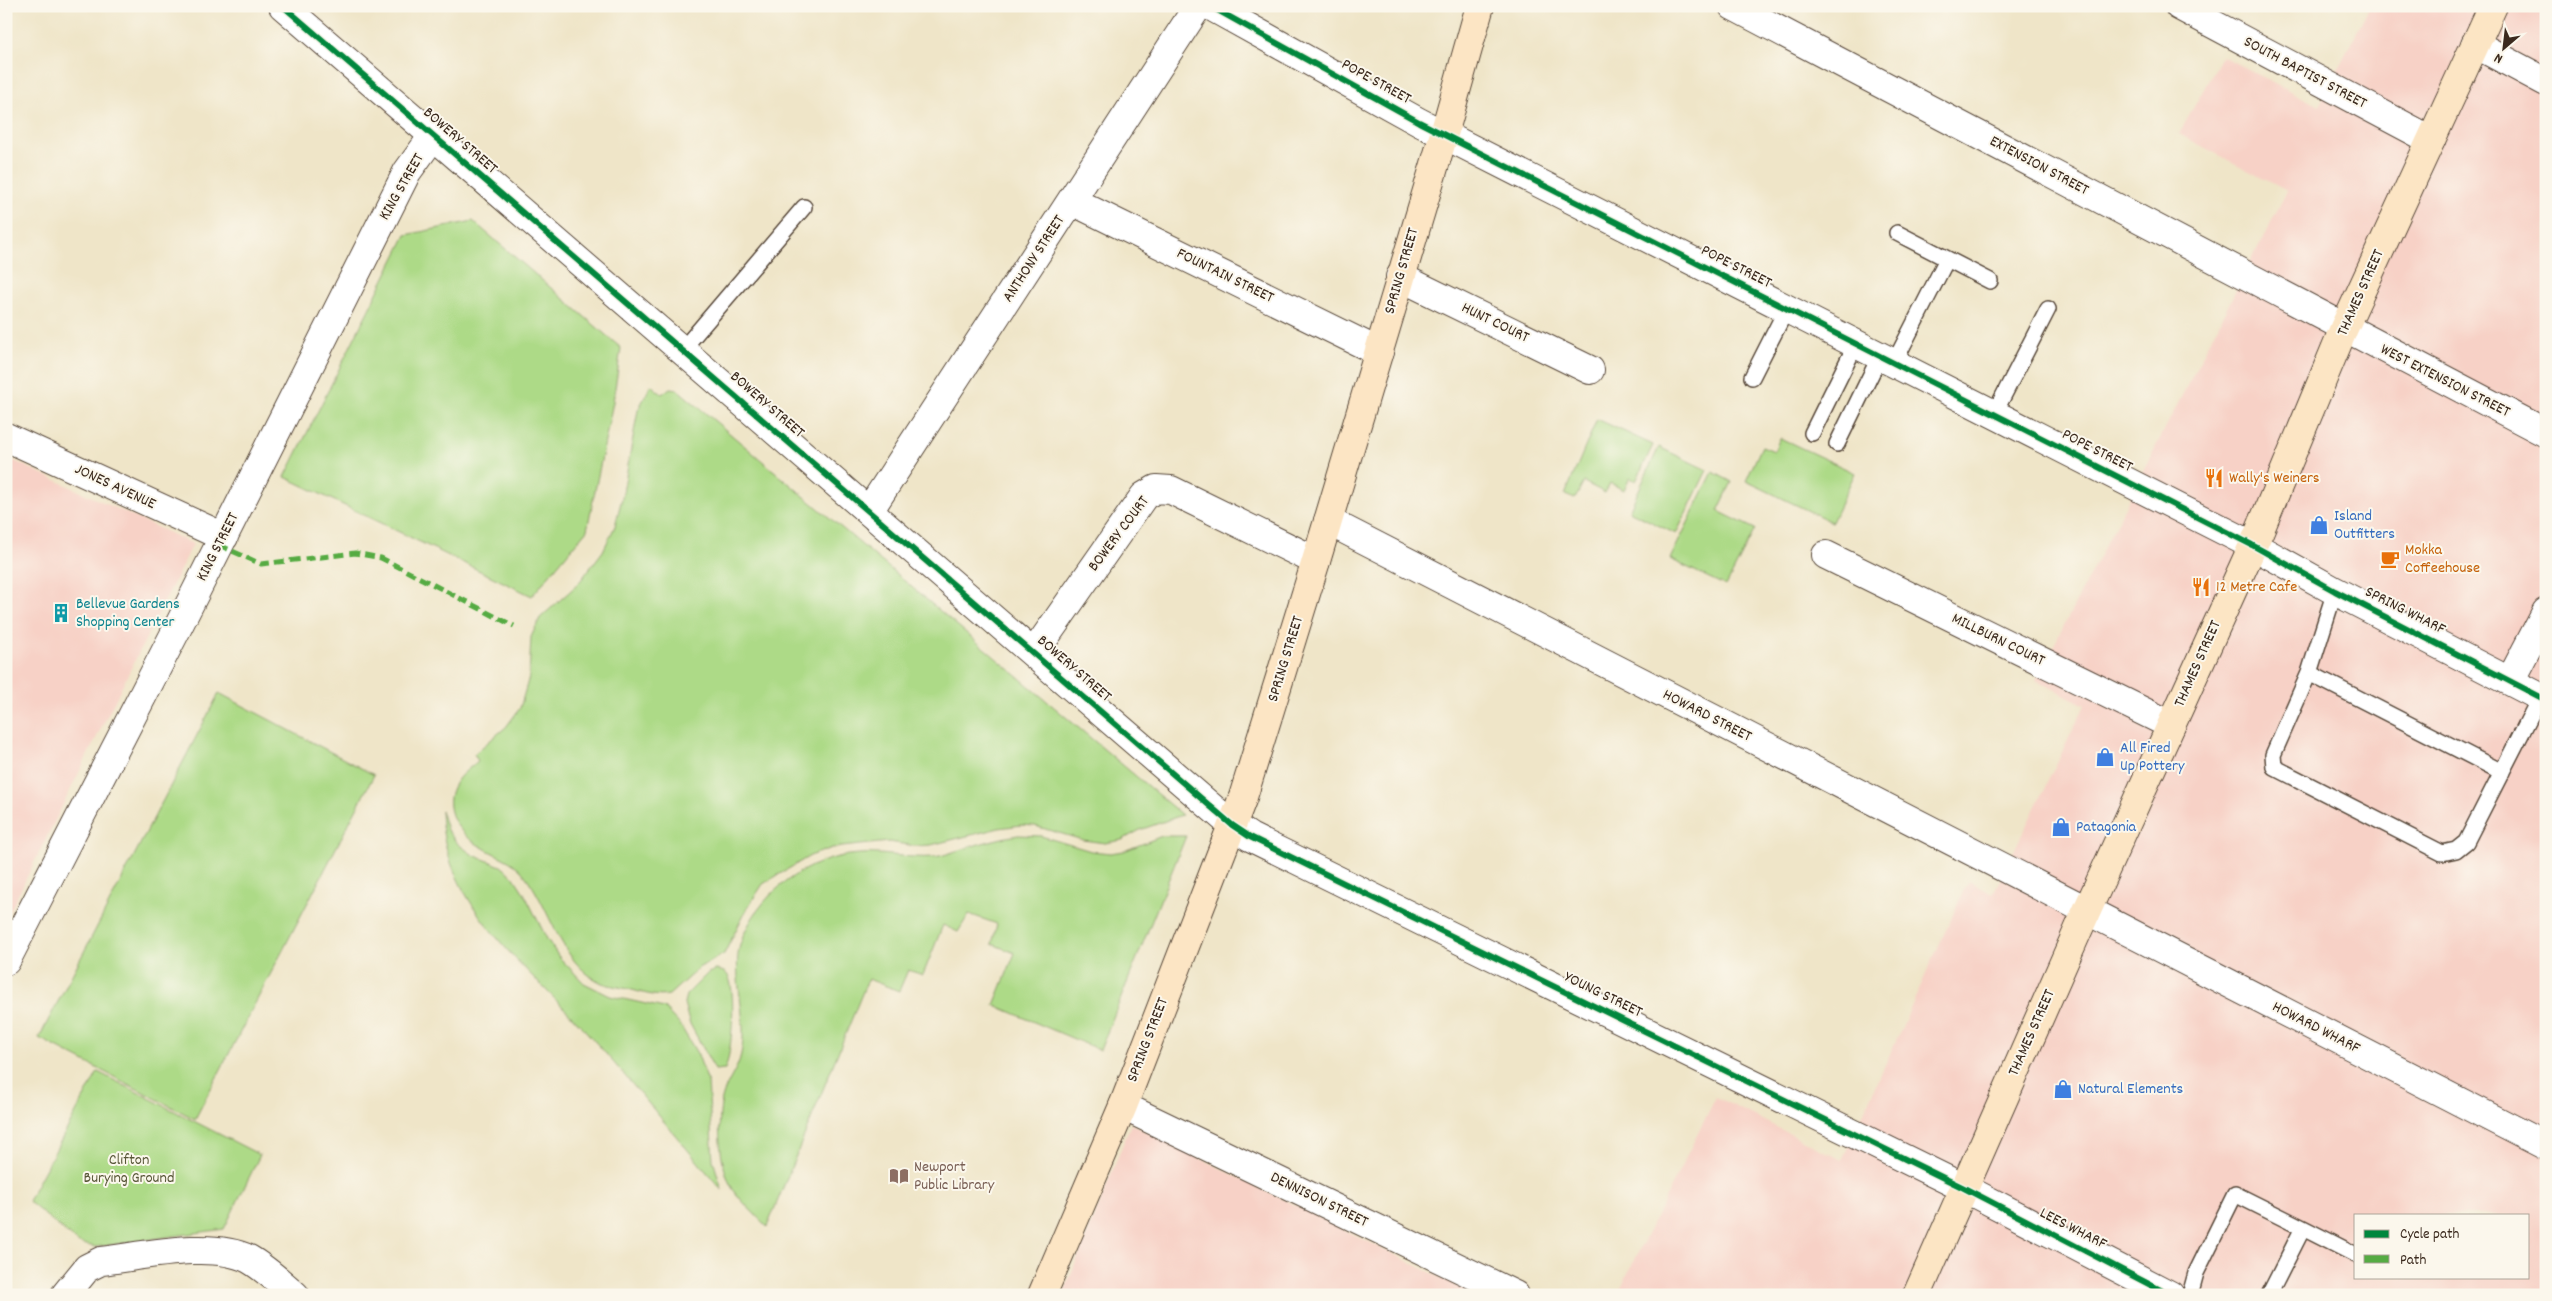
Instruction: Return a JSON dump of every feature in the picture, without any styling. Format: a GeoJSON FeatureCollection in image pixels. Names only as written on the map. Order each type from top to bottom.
{"type":"FeatureCollection","features":[{"type":"Feature","properties":{"kind":"main road","name":"SPRING STREET"},"geometry":{"type":"LineString","coordinates":[[1042,1295],[1123,1106],[1232,825],[1316,561],[1444,134],[1480,6]]}},
{"type":"Feature","properties":{"kind":"main road","name":"THAMES STREET"},"geometry":{"type":"LineString","coordinates":[[1917,1295],[2087,909],[2252,545],[2344,328],[2492,6]]}},
{"type":"Feature","properties":{"kind":"street","name":"BOWERY STREET"},"geometry":{"type":"LineString","coordinates":[[283,6],[1232,825]]}},
{"type":"Feature","properties":{"kind":"street","name":"ANTHONY STREET"},"geometry":{"type":"LineString","coordinates":[[869,511],[1198,6]]}},
{"type":"Feature","properties":{"kind":"street","name":"POPE STREET"},"geometry":{"type":"LineString","coordinates":[[1210,6],[1444,134],[2252,545]]}},
{"type":"Feature","properties":{"kind":"street","name":"EXTENSION STREET"},"geometry":{"type":"LineString","coordinates":[[1733,6],[2344,328]]}},
{"type":"Feature","properties":{"kind":"street","name":"SOUTH BAPTIST STREET"},"geometry":{"type":"LineString","coordinates":[[2179,6],[2431,140]]}},
{"type":"Feature","properties":{"kind":"street"},"geometry":{"type":"LineString","coordinates":[[2475,44],[2546,82]]}},
{"type":"Feature","properties":{"kind":"street","name":"KING STREET"},"geometry":{"type":"LineString","coordinates":[[6,961],[224,537],[407,172],[433,136]]}},
{"type":"Feature","properties":{"kind":"street","name":"FOUNTAIN STREET"},"geometry":{"type":"LineString","coordinates":[[1072,201],[1379,352]]}},
{"type":"Feature","properties":{"kind":"street","name":"HUNT COURT"},"geometry":{"type":"LineString","coordinates":[[1400,277],[1590,370]]}},
{"type":"Feature","properties":{"kind":"street","name":"WEST EXTENSION STREET"},"geometry":{"type":"LineString","coordinates":[[2344,328],[2546,433]]}},
{"type":"Feature","properties":{"kind":"street","name":"JONES AVENUE"},"geometry":{"type":"LineString","coordinates":[[6,437],[224,537]]}},
{"type":"Feature","properties":{"kind":"street","name":"BOWERY COURT"},"geometry":{"type":"LineString","coordinates":[[1034,653],[1144,496],[1156,489],[1171,490],[1316,561]]}},
{"type":"Feature","properties":{"kind":"street","name":"HOWARD STREET"},"geometry":{"type":"LineString","coordinates":[[1328,521],[2087,909]]}},
{"type":"Feature","properties":{"kind":"street","name":"SPRING WHARF"},"geometry":{"type":"LineString","coordinates":[[2252,545],[2335,591],[2543,699]]}},
{"type":"Feature","properties":{"kind":"street","name":"MILLBURN COURT"},"geometry":{"type":"LineString","coordinates":[[1826,555],[2171,725]]}},
{"type":"Feature","properties":{"kind":"street"},"geometry":{"type":"LineString","coordinates":[[2510,681],[2546,612]]}},
{"type":"Feature","properties":{"kind":"street","name":"YOUNG STREET"},"geometry":{"type":"LineString","coordinates":[[1232,825],[1250,837],[1964,1188]]}},
{"type":"Feature","properties":{"kind":"street","name":"HOWARD WHARF"},"geometry":{"type":"LineString","coordinates":[[2087,909],[2546,1146]]}},
{"type":"Feature","properties":{"kind":"street","name":"DENNISON STREET"},"geometry":{"type":"LineString","coordinates":[[1123,1106],[1515,1295]]}},
{"type":"Feature","properties":{"kind":"street","name":"LEES WHARF"},"geometry":{"type":"LineString","coordinates":[[1964,1188],[2170,1295]]}},
{"type":"Feature","properties":{"kind":"street"},"geometry":{"type":"LineString","coordinates":[[65,1295],[87,1268],[101,1261],[205,1249],[229,1252],[248,1259],[268,1272],[295,1295]]}},
{"type":"Feature","properties":{"kind":"lane"},"geometry":{"type":"LineString","coordinates":[[682,350],[804,207]]}},
{"type":"Feature","properties":{"kind":"lane"},"geometry":{"type":"LineString","coordinates":[[1897,233],[1990,281]]}},
{"type":"Feature","properties":{"kind":"lane"},"geometry":{"type":"LineString","coordinates":[[1837,444],[1947,259]]}},
{"type":"Feature","properties":{"kind":"lane"},"geometry":{"type":"LineString","coordinates":[[1752,377],[1787,308]]}},
{"type":"Feature","properties":{"kind":"lane"},"geometry":{"type":"LineString","coordinates":[[1994,414],[2048,310]]}},
{"type":"Feature","properties":{"kind":"lane"},"geometry":{"type":"LineString","coordinates":[[1812,433],[1856,344]]}},
{"type":"Feature","properties":{"kind":"lane"},"geometry":{"type":"LineString","coordinates":[[2335,591],[2309,673],[2273,755],[2274,767],[2442,853],[2456,850],[2466,842],[2543,699]]}},
{"type":"Feature","properties":{"kind":"lane"},"geometry":{"type":"LineString","coordinates":[[2309,673],[2502,772]]}},
{"type":"Feature","properties":{"kind":"lane"},"geometry":{"type":"LineString","coordinates":[[2190,1295],[2196,1273],[2235,1194],[2354,1254]]}},
{"type":"Feature","properties":{"kind":"lane"},"geometry":{"type":"LineString","coordinates":[[2269,1295],[2303,1228]]}},
{"type":"Feature","properties":{"kind":"shaded area"},"geometry":{"type":"Polygon","coordinates":[[[2370,6],[2546,6],[2546,1295],[1617,1295],[1716,1097],[1842,1160],[1968,881],[1993,894],[2085,705],[2036,680],[2287,191],[2179,134],[2222,56],[2319,106],[2370,6]]]}},
{"type":"Feature","properties":{"kind":"shaded area"},"geometry":{"type":"Polygon","coordinates":[[[6,457],[193,544],[6,919],[6,457]]]}},
{"type":"Feature","properties":{"kind":"shaded area"},"geometry":{"type":"Polygon","coordinates":[[[1131,1124],[1476,1295],[1063,1295],[1131,1124]]]}},
{"type":"Feature","properties":{"kind":"green space"},"geometry":{"type":"Polygon","coordinates":[[[473,221],[621,348],[613,402],[587,530],[532,596],[285,477],[406,235],[473,221]]]}},
{"type":"Feature","properties":{"kind":"green space"},"geometry":{"type":"Polygon","coordinates":[[[651,385],[662,394],[670,388],[677,389],[1182,815],[1140,830],[1122,840],[1105,843],[1083,840],[1035,826],[1021,825],[999,828],[931,845],[916,846],[889,842],[832,848],[810,856],[763,884],[746,910],[724,954],[700,967],[669,995],[654,995],[608,985],[587,974],[565,948],[533,887],[523,873],[504,858],[482,847],[466,835],[454,820],[450,801],[451,792],[456,782],[463,773],[478,761],[474,754],[506,727],[520,708],[529,677],[531,637],[540,618],[578,584],[603,551],[615,526],[622,498],[638,410],[651,385]]]}},
{"type":"Feature","properties":{"kind":"green space"},"geometry":{"type":"Polygon","coordinates":[[[1597,419],[1653,445],[1636,481],[1630,478],[1624,490],[1610,483],[1605,493],[1584,482],[1575,499],[1565,495],[1597,419]]]}},
{"type":"Feature","properties":{"kind":"green space"},"geometry":{"type":"Polygon","coordinates":[[[1780,438],[1855,473],[1832,522],[1746,481],[1762,446],[1774,451],[1780,438]]]}},
{"type":"Feature","properties":{"kind":"green space"},"geometry":{"type":"Polygon","coordinates":[[[1659,447],[1707,470],[1676,534],[1629,511],[1659,447]]]}},
{"type":"Feature","properties":{"kind":"green space"},"geometry":{"type":"Polygon","coordinates":[[[1713,472],[1732,482],[1718,511],[1755,529],[1726,586],[1670,559],[1713,472]]]}},
{"type":"Feature","properties":{"kind":"green space"},"geometry":{"type":"Polygon","coordinates":[[[219,693],[374,775],[195,1119],[39,1038],[219,693]]]}},
{"type":"Feature","properties":{"kind":"green space"},"geometry":{"type":"Polygon","coordinates":[[[441,810],[447,830],[458,844],[473,855],[501,866],[513,876],[524,893],[547,939],[559,957],[584,983],[610,996],[664,1008],[680,1025],[698,1055],[708,1082],[713,1160],[722,1190],[602,1049],[491,931],[472,904],[456,875],[445,844],[441,810]]]}},
{"type":"Feature","properties":{"kind":"green space"},"geometry":{"type":"Polygon","coordinates":[[[1018,835],[1041,836],[1091,851],[1110,853],[1124,851],[1162,836],[1186,836],[1100,1050],[994,1005],[1015,953],[992,944],[997,924],[969,914],[958,932],[943,925],[923,975],[908,970],[899,991],[868,979],[767,1227],[730,1184],[723,1164],[719,1131],[722,1099],[739,1060],[743,1041],[737,969],[740,945],[758,910],[786,882],[821,862],[859,854],[934,857],[1018,835]]]}},
{"type":"Feature","properties":{"kind":"green space"},"geometry":{"type":"Polygon","coordinates":[[[716,970],[726,973],[729,978],[733,1010],[730,1050],[725,1069],[715,1070],[689,1022],[684,1003],[686,995],[708,973],[716,970]]]}},
{"type":"Feature","properties":{"kind":"green space","name":"Clifton Burying Ground"},"geometry":{"type":"Polygon","coordinates":[[[98,1072],[260,1155],[224,1229],[95,1247],[79,1243],[28,1201],[98,1072]]]}},
{"type":"Feature","properties":{"kind":"marked path"},"geometry":{"type":"LineString","coordinates":[[219,545],[261,564],[355,553],[381,558],[514,626]]}},
{"type":"Feature","properties":{"kind":"cycle path"},"geometry":{"type":"LineString","coordinates":[[283,6],[1232,825],[1250,837],[1964,1188],[2170,1295]]}},
{"type":"Feature","properties":{"kind":"cycle path"},"geometry":{"type":"LineString","coordinates":[[1210,6],[1419,122],[2252,545],[2335,591],[2546,700]]}},
{"type":"Feature","properties":{"kind":"place","name":"Wally's Weiners"},"geometry":{"type":"Point","coordinates":[2214,478]}},
{"type":"Feature","properties":{"kind":"place","name":"Island Outfitters"},"geometry":{"type":"Point","coordinates":[2319,525]}},
{"type":"Feature","properties":{"kind":"place","name":"Mokka Coffeehouse"},"geometry":{"type":"Point","coordinates":[2390,559]}},
{"type":"Feature","properties":{"kind":"place","name":"12 Metre Cafe"},"geometry":{"type":"Point","coordinates":[2201,587]}},
{"type":"Feature","properties":{"kind":"place","name":"Bellevue Gardens Shopping Center"},"geometry":{"type":"Point","coordinates":[61,613]}},
{"type":"Feature","properties":{"kind":"place","name":"All Fired Up Pottery"},"geometry":{"type":"Point","coordinates":[2105,757]}},
{"type":"Feature","properties":{"kind":"place","name":"Patagonia"},"geometry":{"type":"Point","coordinates":[2061,827]}},
{"type":"Feature","properties":{"kind":"place","name":"Natural Elements"},"geometry":{"type":"Point","coordinates":[2063,1089]}},
{"type":"Feature","properties":{"kind":"place","name":"Newport Public Library"},"geometry":{"type":"Point","coordinates":[899,1176]}}]}
